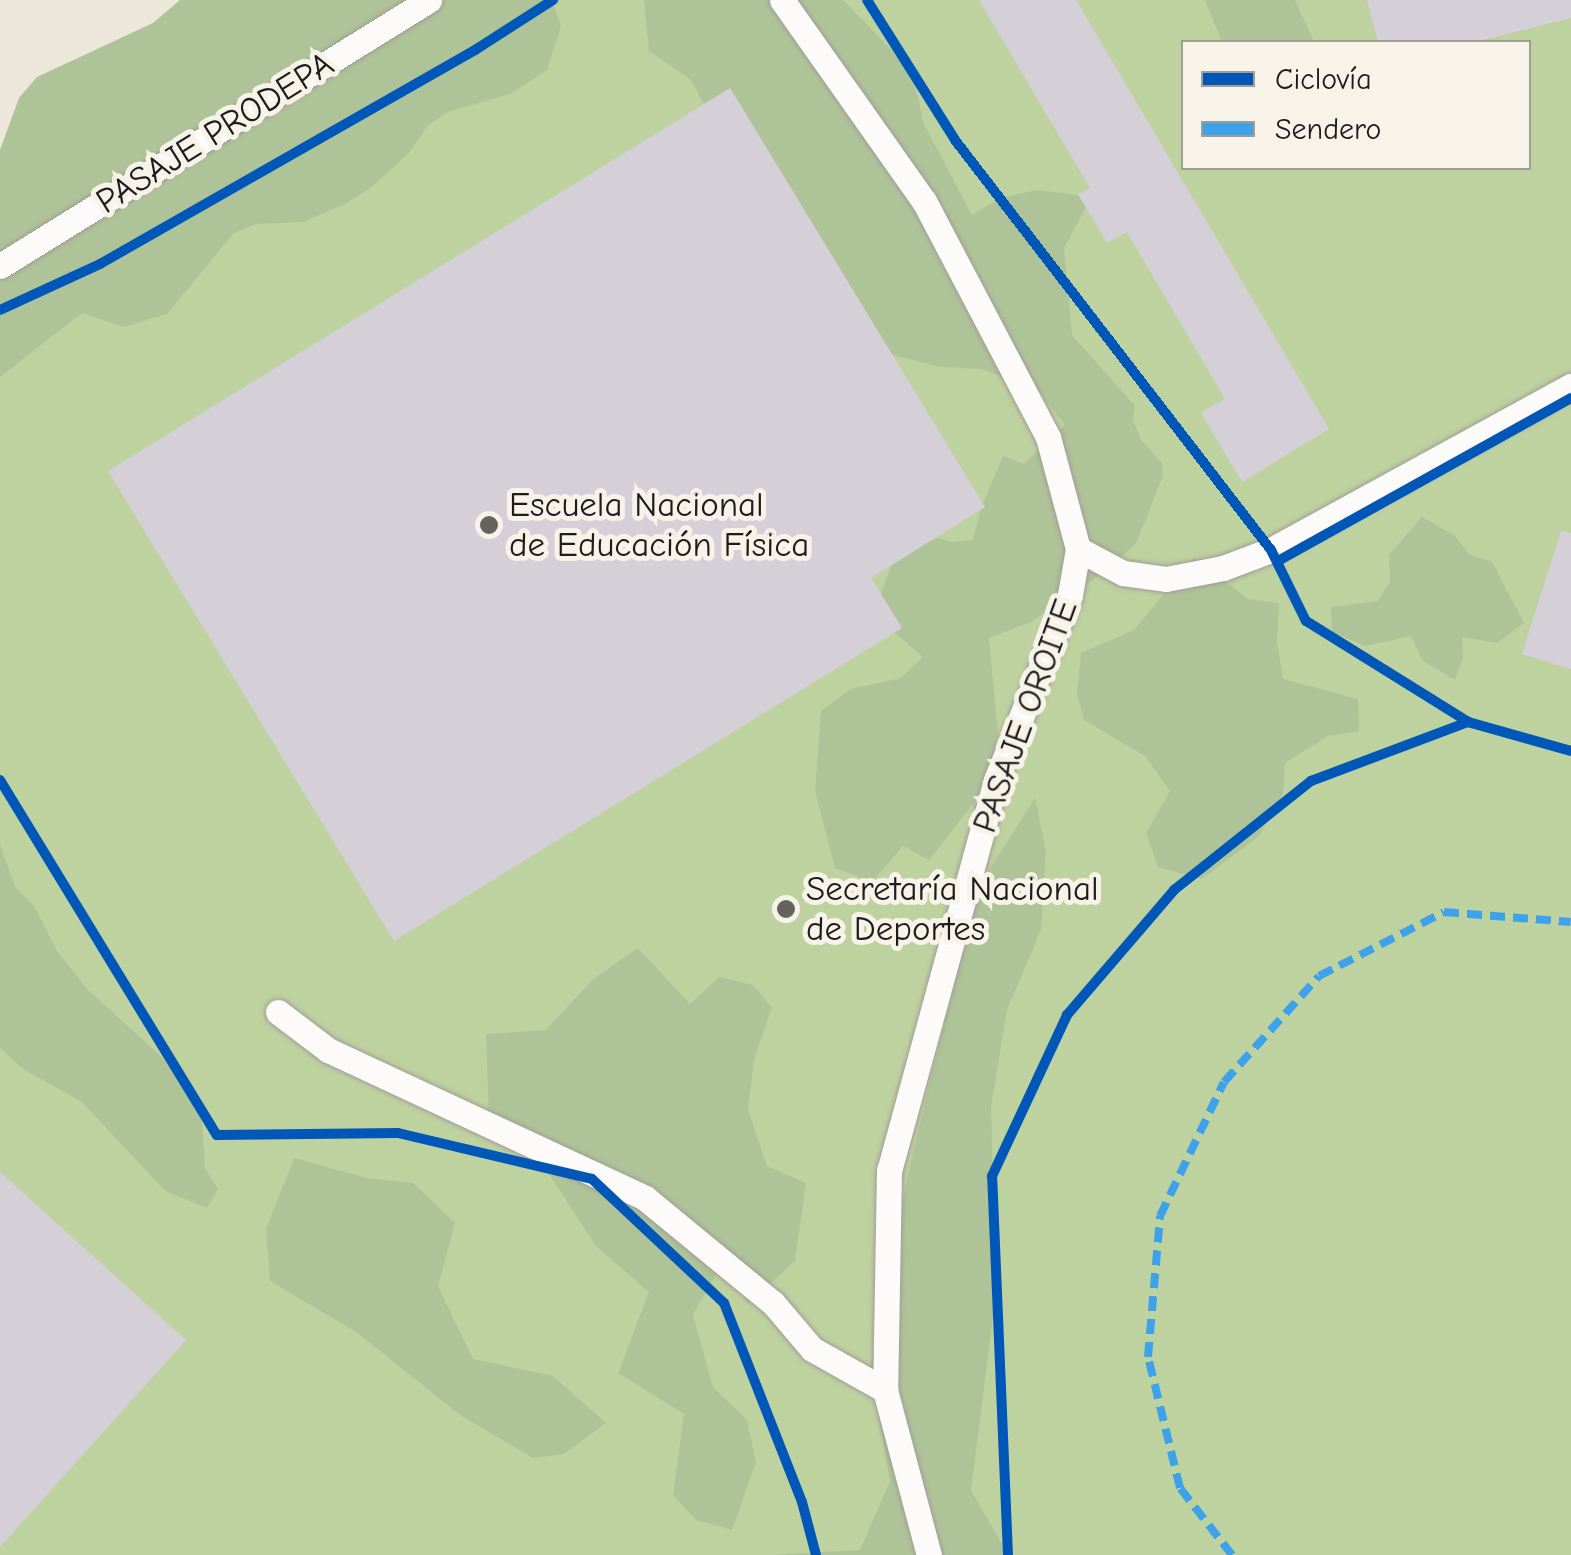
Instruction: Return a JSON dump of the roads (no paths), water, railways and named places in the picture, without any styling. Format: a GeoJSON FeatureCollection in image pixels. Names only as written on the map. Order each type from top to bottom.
{"type":"FeatureCollection","features":[{"type":"Feature","properties":{"kind":"lane","name":"PASAJE PRODEPA"},"geometry":{"type":"LineString","coordinates":[[0,266],[429,0]]}},
{"type":"Feature","properties":{"kind":"lane","name":"PASAJE OROITE"},"geometry":{"type":"LineString","coordinates":[[782,0],[924,201],[1048,436],[1078,549],[1070,594],[996,780],[889,1170],[884,1390],[930,1555]]}},
{"type":"Feature","properties":{"kind":"lane"},"geometry":{"type":"LineString","coordinates":[[1078,549],[1123,573],[1166,579],[1223,568],[1271,550],[1571,386]]}},
{"type":"Feature","properties":{"kind":"lane"},"geometry":{"type":"LineString","coordinates":[[278,1012],[328,1050],[645,1198],[773,1303],[812,1349],[884,1390]]}},
{"type":"Feature","properties":{"kind":"place","name":"Escuela Nacional de Educación Física"},"geometry":{"type":"Point","coordinates":[489,525]}},
{"type":"Feature","properties":{"kind":"place","name":"Secretaría Nacional de Deportes"},"geometry":{"type":"Point","coordinates":[786,909]}}]}
